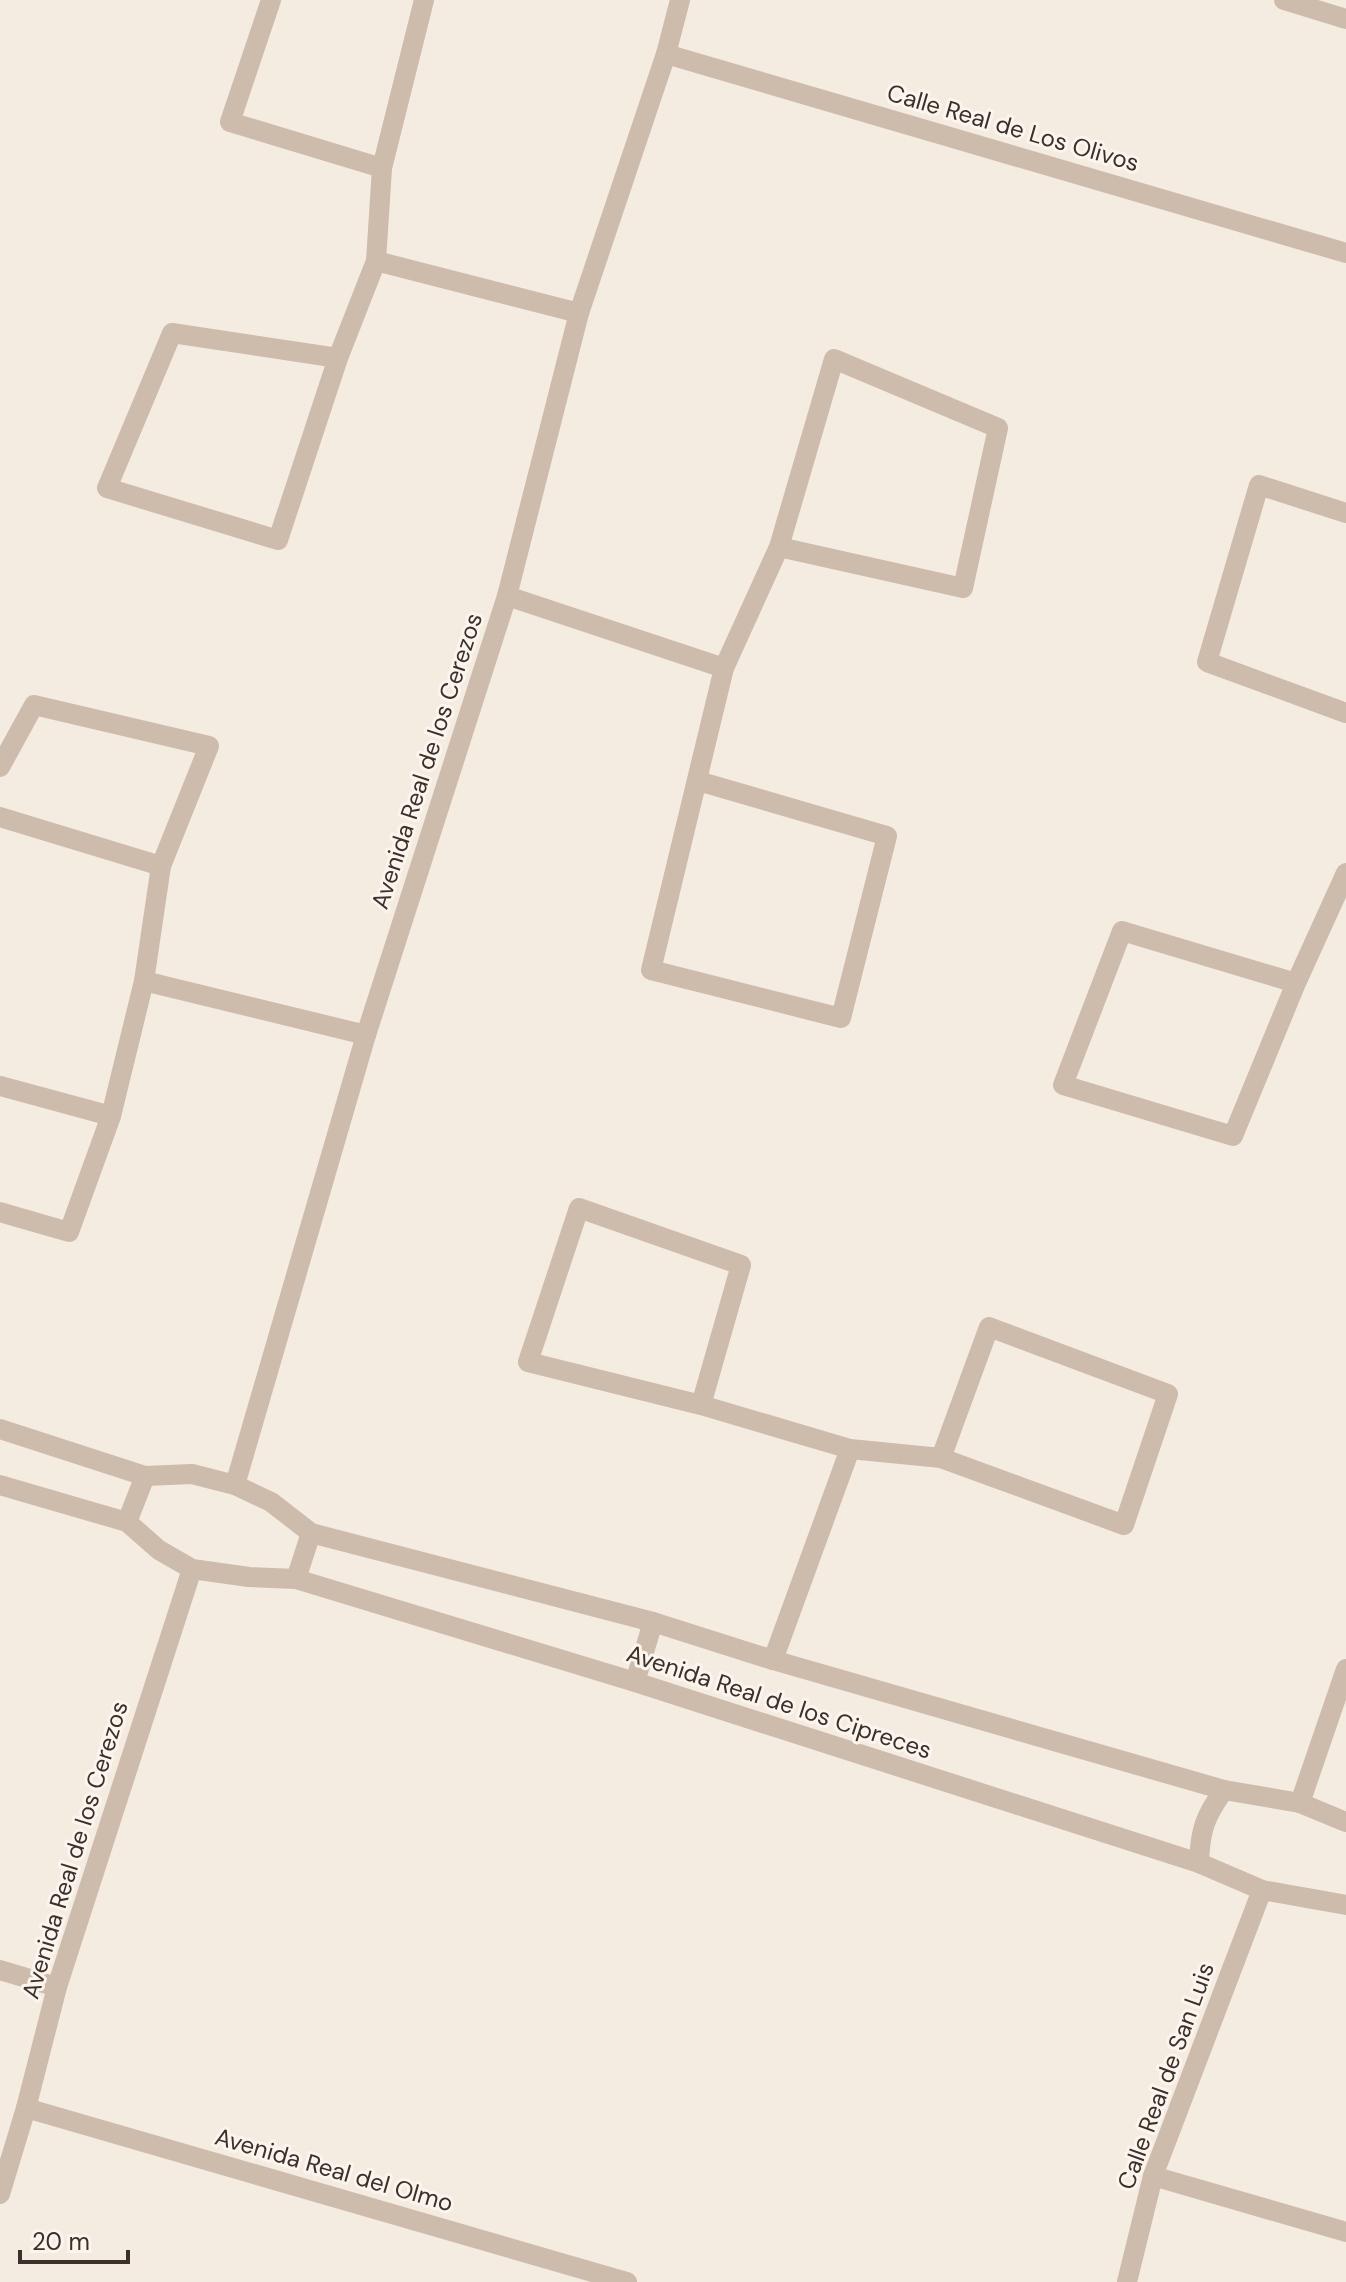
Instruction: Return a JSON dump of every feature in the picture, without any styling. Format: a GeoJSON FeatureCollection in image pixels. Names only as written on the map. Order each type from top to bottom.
{"type":"FeatureCollection","features":[{"type":"Feature","properties":{"kind":"street"},"geometry":{"type":"LineString","coordinates":[[271,0],[230,122],[382,168]]}},
{"type":"Feature","properties":{"kind":"street"},"geometry":{"type":"LineString","coordinates":[[338,358],[172,333],[107,488],[278,540],[338,358],[376,261],[382,168],[424,0]]}},
{"type":"Feature","properties":{"kind":"street","name":"Avenida Real de los Cerezos"},"geometry":{"type":"LineString","coordinates":[[235,1485],[366,1035],[507,596],[579,313],[666,54],[680,0]]}},
{"type":"Feature","properties":{"kind":"street"},"geometry":{"type":"LineString","coordinates":[[1284,0],[1346,19]]}},
{"type":"Feature","properties":{"kind":"street","name":"Calle Real de Los Olivos"},"geometry":{"type":"LineString","coordinates":[[666,54],[1346,253]]}},
{"type":"Feature","properties":{"kind":"street"},"geometry":{"type":"LineString","coordinates":[[376,261],[579,313]]}},
{"type":"Feature","properties":{"kind":"street"},"geometry":{"type":"LineString","coordinates":[[698,781],[887,836],[841,1018],[651,970],[724,668],[779,547],[834,359],[998,428],[963,588],[779,547]]}},
{"type":"Feature","properties":{"kind":"street"},"geometry":{"type":"LineString","coordinates":[[1346,513],[1259,485],[1207,662],[1346,713]]}},
{"type":"Feature","properties":{"kind":"street"},"geometry":{"type":"LineString","coordinates":[[507,596],[724,668]]}},
{"type":"Feature","properties":{"kind":"street"},"geometry":{"type":"LineString","coordinates":[[0,767],[34,705],[209,746],[161,866],[144,981],[111,1116],[69,1232],[0,1212]]}},
{"type":"Feature","properties":{"kind":"street"},"geometry":{"type":"LineString","coordinates":[[0,817],[161,866]]}},
{"type":"Feature","properties":{"kind":"street"},"geometry":{"type":"LineString","coordinates":[[1296,983],[1122,931],[1063,1085],[1233,1136],[1296,983],[1346,873]]}},
{"type":"Feature","properties":{"kind":"street"},"geometry":{"type":"LineString","coordinates":[[144,981],[366,1035]]}},
{"type":"Feature","properties":{"kind":"street"},"geometry":{"type":"LineString","coordinates":[[0,1086],[111,1116]]}},
{"type":"Feature","properties":{"kind":"street"},"geometry":{"type":"LineString","coordinates":[[701,1405],[741,1265],[579,1208],[528,1362],[701,1405],[850,1449],[941,1458],[1124,1525],[1168,1394],[989,1327],[941,1458]]}},
{"type":"Feature","properties":{"kind":"street"},"geometry":{"type":"LineString","coordinates":[[0,1429],[145,1476],[127,1522]]}},
{"type":"Feature","properties":{"kind":"street"},"geometry":{"type":"LineString","coordinates":[[773,1660],[850,1449]]}},
{"type":"Feature","properties":{"kind":"street","name":"Avenida Real de los Cipreces"},"geometry":{"type":"LineString","coordinates":[[145,1476],[192,1474],[235,1485],[271,1502],[311,1533],[653,1622],[773,1660],[1224,1790],[1300,1803],[1346,1822]]}},
{"type":"Feature","properties":{"kind":"street"},"geometry":{"type":"LineString","coordinates":[[0,1485],[127,1522],[159,1550],[192,1569]]}},
{"type":"Feature","properties":{"kind":"street"},"geometry":{"type":"LineString","coordinates":[[296,1579],[311,1533]]}},
{"type":"Feature","properties":{"kind":"street","name":"Avenida Real de los Cerezos"},"geometry":{"type":"LineString","coordinates":[[0,2194],[57,1987],[192,1569]]}},
{"type":"Feature","properties":{"kind":"street","name":"Avenida Real de los Cipreces"},"geometry":{"type":"LineString","coordinates":[[192,1569],[249,1577],[296,1579],[635,1682],[1199,1863],[1262,1890],[1346,1905]]}},
{"type":"Feature","properties":{"kind":"street"},"geometry":{"type":"LineString","coordinates":[[635,1682],[653,1622]]}},
{"type":"Feature","properties":{"kind":"street"},"geometry":{"type":"LineString","coordinates":[[1300,1803],[1346,1669]]}},
{"type":"Feature","properties":{"kind":"street"},"geometry":{"type":"LineString","coordinates":[[1199,1863],[1199,1836],[1208,1811],[1224,1790]]}},
{"type":"Feature","properties":{"kind":"street","name":"Calle Real de San Luis"},"geometry":{"type":"LineString","coordinates":[[1127,2282],[1153,2176],[1262,1890]]}},
{"type":"Feature","properties":{"kind":"street"},"geometry":{"type":"LineString","coordinates":[[0,1970],[57,1987]]}},
{"type":"Feature","properties":{"kind":"street","name":"Avenida Real del Olmo"},"geometry":{"type":"LineString","coordinates":[[26,2108],[627,2282]]}},
{"type":"Feature","properties":{"kind":"street"},"geometry":{"type":"LineString","coordinates":[[1153,2176],[1346,2232]]}}]}
